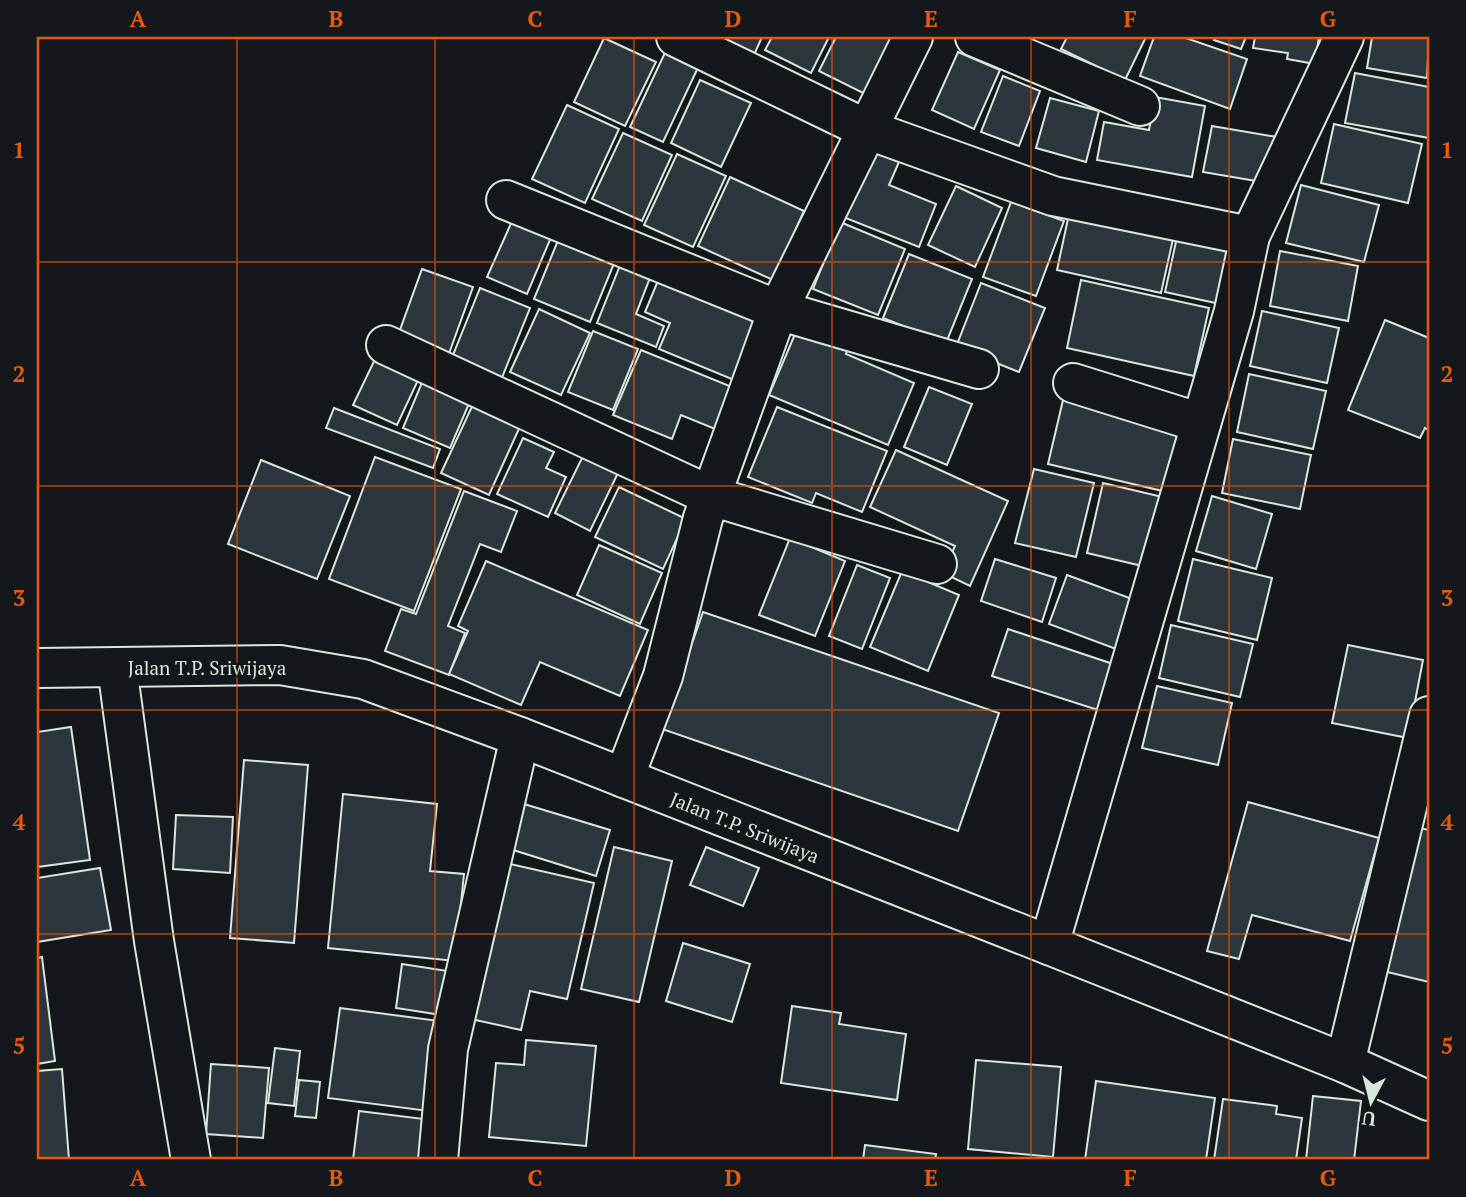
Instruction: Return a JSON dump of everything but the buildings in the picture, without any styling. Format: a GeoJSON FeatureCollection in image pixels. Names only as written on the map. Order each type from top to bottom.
{"type":"FeatureCollection","features":[{"type":"Feature","properties":{"kind":"street"},"geometry":{"type":"LineString","coordinates":[[676,37],[866,129],[1053,196],[1250,236]]}},
{"type":"Feature","properties":{"kind":"street"},"geometry":{"type":"LineString","coordinates":[[624,778],[663,676],[711,496],[778,310],[912,37]]}},
{"type":"Feature","properties":{"kind":"street"},"geometry":{"type":"LineString","coordinates":[[975,37],[1140,106]]}},
{"type":"Feature","properties":{"kind":"street"},"geometry":{"type":"LineString","coordinates":[[1049,945],[1234,311],[1250,236],[1344,37]]}},
{"type":"Feature","properties":{"kind":"street"},"geometry":{"type":"LineString","coordinates":[[506,200],[778,310],[979,369]]}},
{"type":"Feature","properties":{"kind":"street"},"geometry":{"type":"LineString","coordinates":[[386,345],[711,496],[937,564]]}},
{"type":"Feature","properties":{"kind":"street"},"geometry":{"type":"LineString","coordinates":[[1073,383],[1201,423]]}},
{"type":"Feature","properties":{"kind":"street","name":"Jalan T.P. Sriwijaya"},"geometry":{"type":"LineString","coordinates":[[37,668],[280,664],[363,679],[520,737],[1049,945],[1345,1063],[1429,1101]]}},
{"type":"Feature","properties":{"kind":"street"},"geometry":{"type":"LineString","coordinates":[[117,667],[154,941],[191,1160]]}},
{"type":"Feature","properties":{"kind":"street"},"geometry":{"type":"LineString","coordinates":[[1345,1063],[1429,716]]}},
{"type":"Feature","properties":{"kind":"street"},"geometry":{"type":"LineString","coordinates":[[438,1160],[448,1049],[520,737]]}}]}
